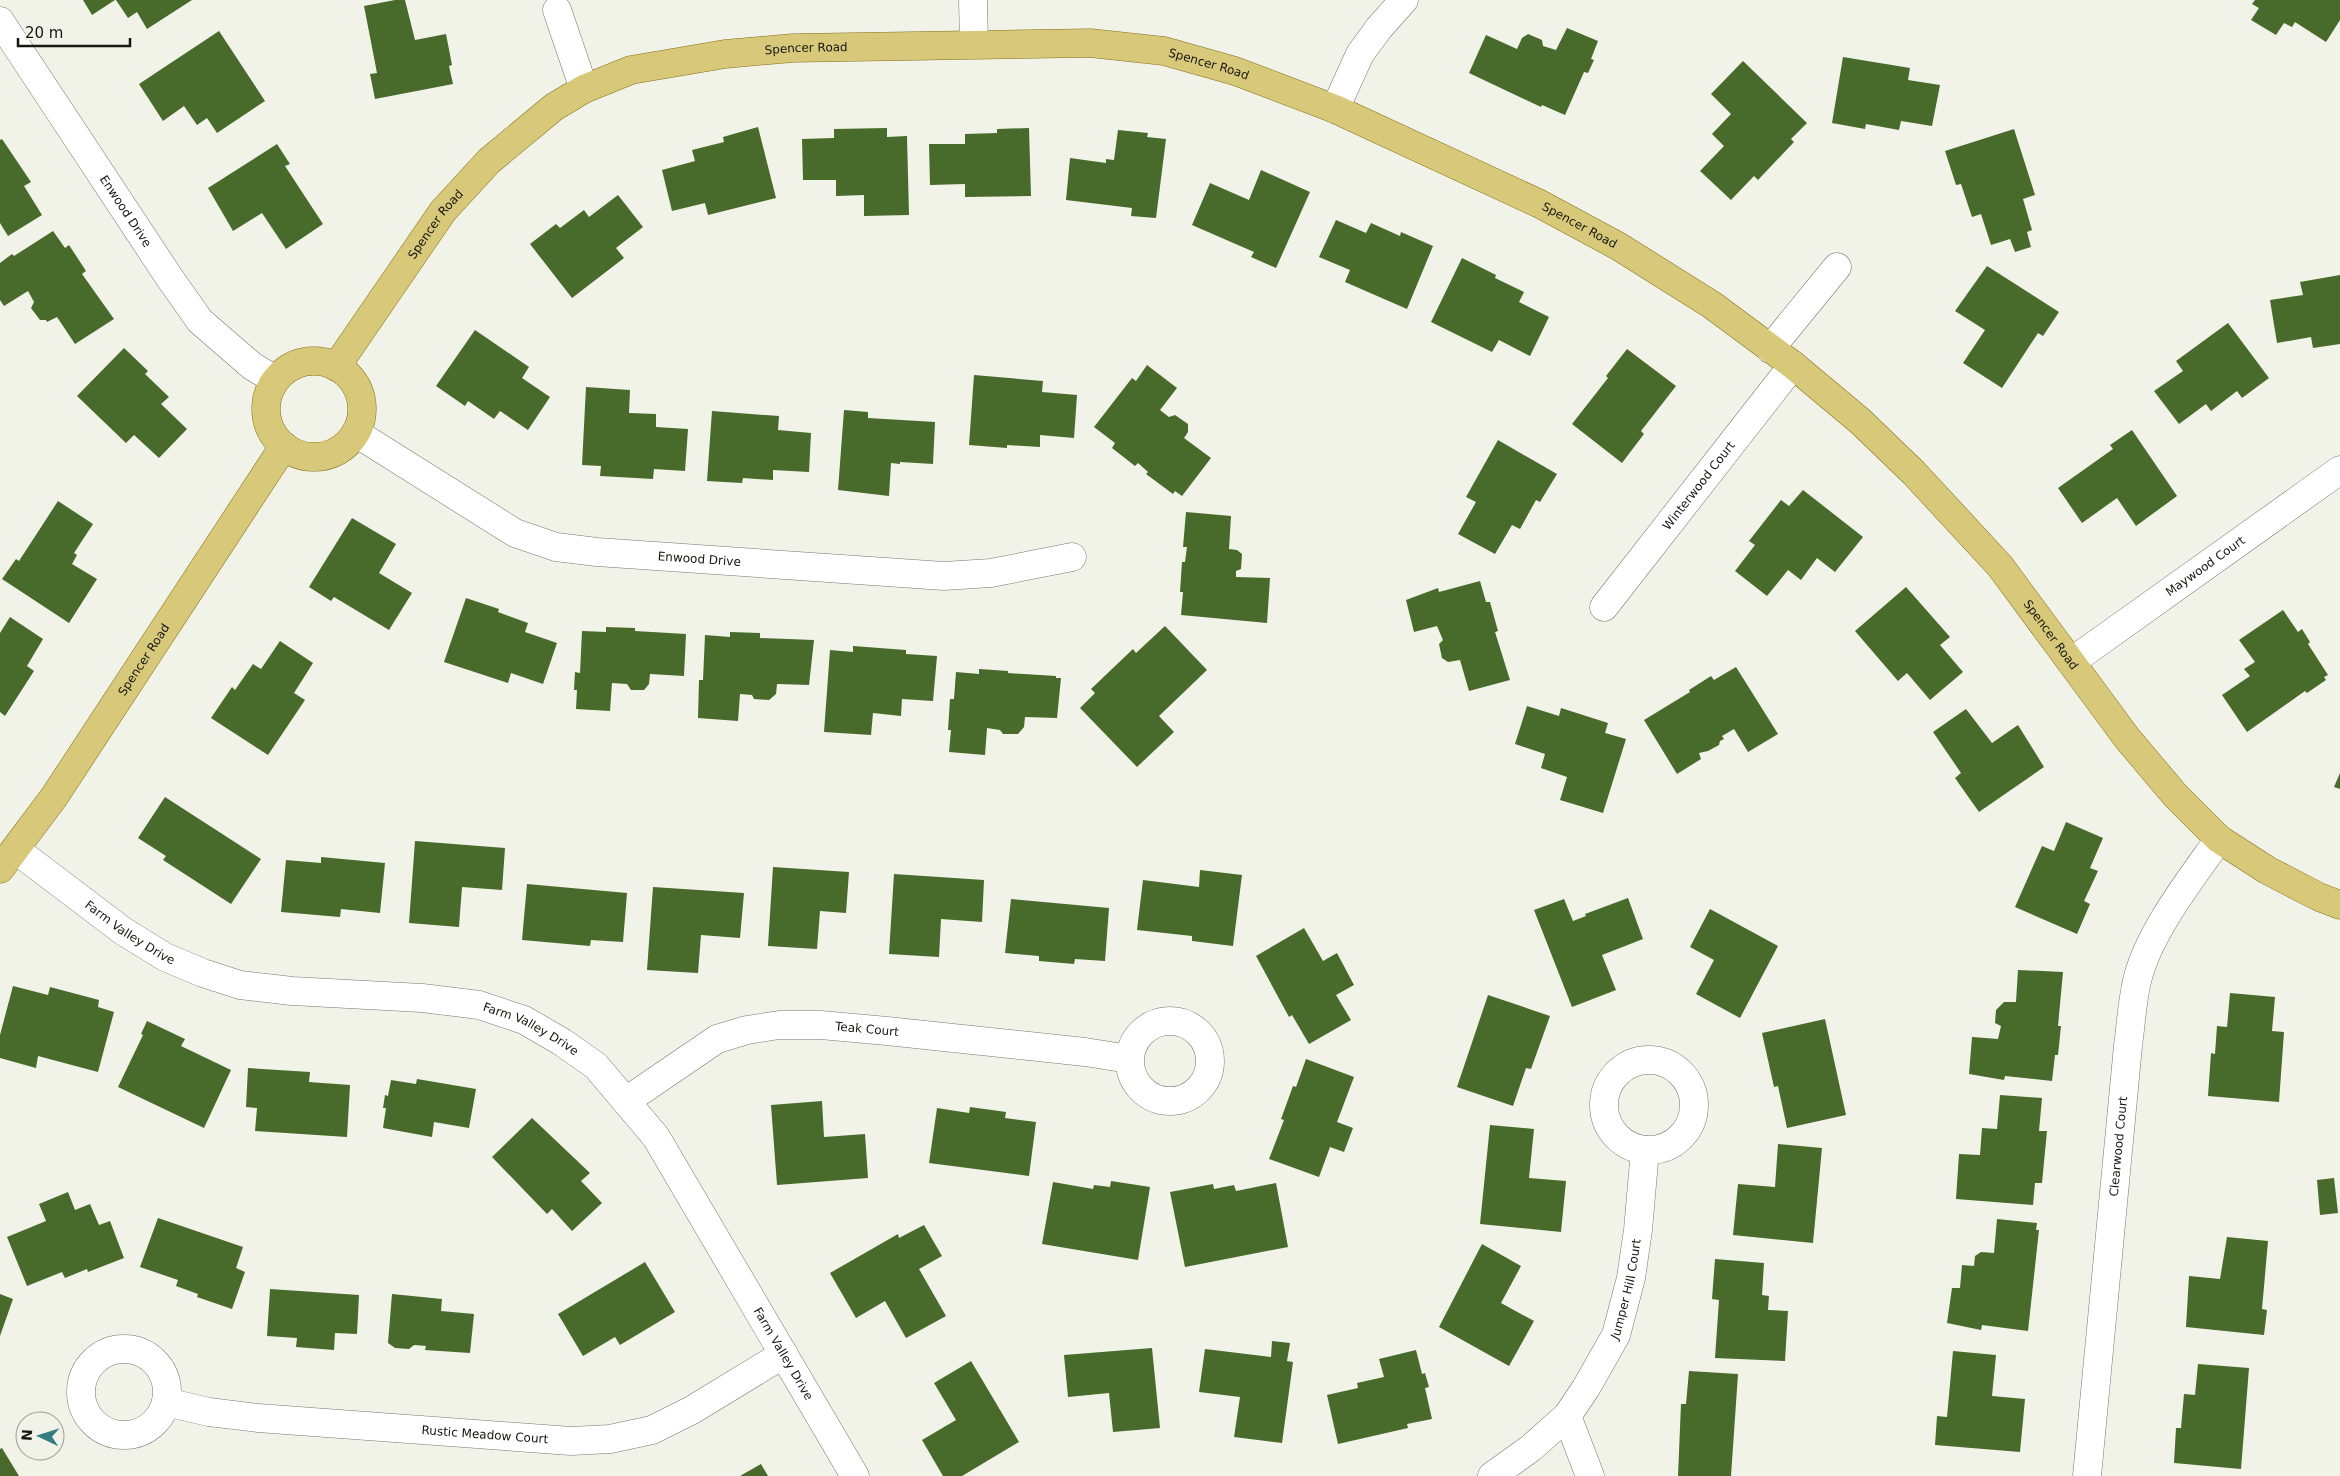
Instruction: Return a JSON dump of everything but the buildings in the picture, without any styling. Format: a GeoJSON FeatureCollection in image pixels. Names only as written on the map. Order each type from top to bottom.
{"type":"FeatureCollection","features":[{"type":"Feature","properties":{"kind":"main road","name":"Spencer Road"},"geometry":{"type":"LineString","coordinates":[[336,366],[443,211],[489,161],[554,107],[584,89],[630,70],[725,54],[793,48],[1090,43],[1164,51],[1235,71],[1335,109],[1540,204],[1618,246],[1712,305],[1793,365],[1860,421],[1914,473],[2000,566],[2127,738],[2175,795],[2219,839],[2267,870],[2319,897],[2340,905]]}},
{"type":"Feature","properties":{"kind":"main road"},"geometry":{"type":"LineString","coordinates":[[310,361],[324,362],[336,366],[348,376],[357,388],[362,403],[361,418],[356,433],[345,445],[331,454],[314,457],[298,454],[284,446],[274,436],[268,422],[266,408],[269,393],[275,380],[296,364],[310,361]]}},
{"type":"Feature","properties":{"kind":"main road","name":"Spencer Road"},"geometry":{"type":"LineString","coordinates":[[8,860],[54,797],[284,446]]}},
{"type":"Feature","properties":{"kind":"street"},"geometry":{"type":"LineString","coordinates":[[973,0],[974,44]]}},
{"type":"Feature","properties":{"kind":"street"},"geometry":{"type":"LineString","coordinates":[[1335,109],[1360,54],[1379,28],[1404,0]]}},
{"type":"Feature","properties":{"kind":"street"},"geometry":{"type":"LineString","coordinates":[[558,10],[584,89]]}},
{"type":"Feature","properties":{"kind":"street","name":"Enwood Drive"},"geometry":{"type":"LineString","coordinates":[[0,20],[163,269],[200,321],[252,366],[275,380]]}},
{"type":"Feature","properties":{"kind":"street"},"geometry":{"type":"LineString","coordinates":[[1770,349],[1837,267]]}},
{"type":"Feature","properties":{"kind":"street","name":"Winterwood Court"},"geometry":{"type":"LineString","coordinates":[[1604,607],[1793,365]]}},
{"type":"Feature","properties":{"kind":"street","name":"Enwood Drive"},"geometry":{"type":"LineString","coordinates":[[356,433],[515,534],[556,547],[597,552],[944,576],[991,573],[1072,557]]}},
{"type":"Feature","properties":{"kind":"street","name":"Maywood Court"},"geometry":{"type":"LineString","coordinates":[[2071,662],[2340,470]]}},
{"type":"Feature","properties":{"kind":"street","name":"Clearwood Court"},"geometry":{"type":"LineString","coordinates":[[2087,1476],[2128,1046],[2137,980],[2152,942],[2180,894],[2219,839]]}},
{"type":"Feature","properties":{"kind":"street","name":"Farm Valley Drive"},"geometry":{"type":"LineString","coordinates":[[8,860],[165,957],[203,973],[240,985],[292,991],[422,998],[479,1005],[524,1020],[562,1042],[596,1066],[656,1138],[855,1476]]}},
{"type":"Feature","properties":{"kind":"street","name":"Teak Court"},"geometry":{"type":"LineString","coordinates":[[626,1102],[717,1039],[747,1030],[779,1025],[821,1025],[887,1031],[1085,1052],[1129,1059]]}},
{"type":"Feature","properties":{"kind":"street","name":"Jumper Hill Court"},"geometry":{"type":"LineString","coordinates":[[1492,1476],[1531,1448],[1567,1416],[1586,1388],[1616,1335],[1633,1268],[1644,1150]]}},
{"type":"Feature","properties":{"kind":"street","name":"Rustic Meadow Court"},"geometry":{"type":"LineString","coordinates":[[166,1402],[209,1412],[258,1418],[571,1442],[610,1439],[652,1430],[692,1410],[784,1354]]}},
{"type":"Feature","properties":{"kind":"street"},"geometry":{"type":"LineString","coordinates":[[1567,1416],[1590,1476]]}}]}
